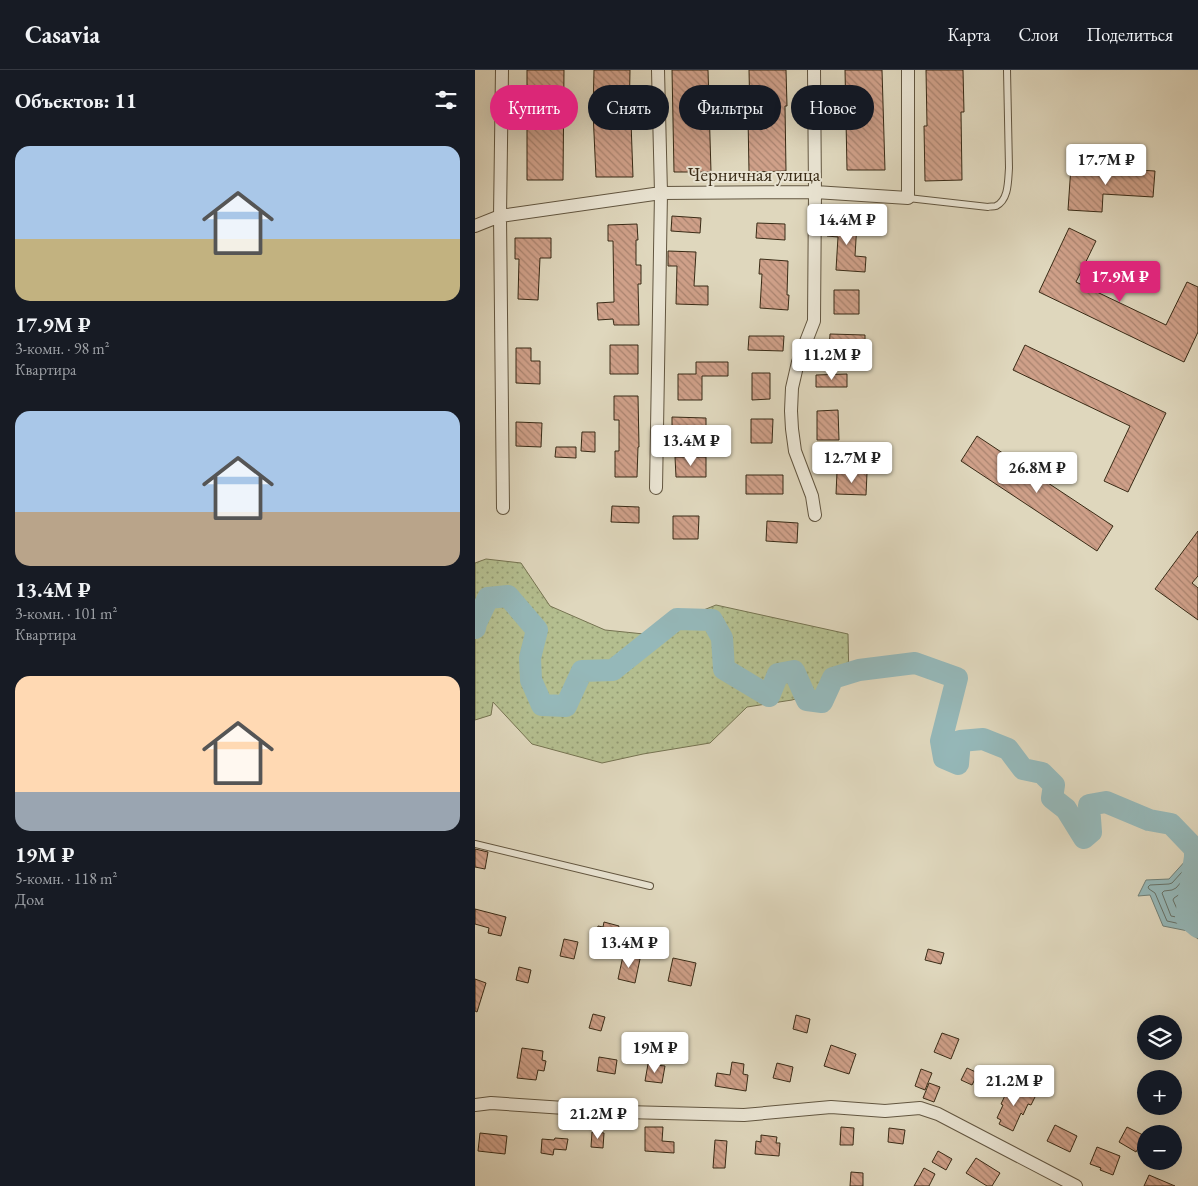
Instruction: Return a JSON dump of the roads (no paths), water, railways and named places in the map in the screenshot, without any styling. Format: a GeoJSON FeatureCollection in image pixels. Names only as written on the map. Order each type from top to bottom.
{"type":"FeatureCollection","features":[{"type":"Feature","properties":{"kind":"street"},"geometry":{"type":"LineString","coordinates":[[502,70],[500,216],[503,508]]}},
{"type":"Feature","properties":{"kind":"street"},"geometry":{"type":"LineString","coordinates":[[656,488],[661,192],[659,70]]}},
{"type":"Feature","properties":{"kind":"street"},"geometry":{"type":"LineString","coordinates":[[814,70],[814,322],[798,362],[792,388],[791,428],[795,451],[812,496],[815,515]]}},
{"type":"Feature","properties":{"kind":"street"},"geometry":{"type":"LineString","coordinates":[[908,70],[908,198]]}},
{"type":"Feature","properties":{"kind":"street","name":"Черничная улица"},"geometry":{"type":"LineString","coordinates":[[475,226],[500,216],[661,192],[815,192],[908,198]]}},
{"type":"Feature","properties":{"kind":"street"},"geometry":{"type":"LineString","coordinates":[[475,1105],[491,1103],[625,1112],[744,1115],[831,1107],[885,1110],[920,1108],[938,1114],[1077,1186]]}},
{"type":"Feature","properties":{"kind":"lane"},"geometry":{"type":"LineString","coordinates":[[908,198],[987,207],[996,206],[1003,200],[1008,182],[1009,168],[1007,70]]}},
{"type":"Feature","properties":{"kind":"lane"},"geometry":{"type":"LineString","coordinates":[[475,844],[650,886]]}},
{"type":"Feature","properties":{"kind":"water"},"geometry":{"type":"Polygon","coordinates":[[[1196,840],[1198,842],[1198,939],[1188,931],[1163,926],[1150,895],[1138,896],[1146,880],[1169,879],[1187,859],[1190,843],[1196,840]]]}},
{"type":"Feature","properties":{"kind":"waterway"},"geometry":{"type":"LineString","coordinates":[[475,628],[488,598],[508,596],[537,630],[530,658],[531,680],[542,705],[566,706],[582,671],[613,670],[677,619],[712,620],[722,638],[724,669],[769,696],[778,674],[794,671],[807,700],[822,702],[833,678],[859,670],[915,663],[957,678],[941,741],[944,758],[958,764],[960,741],[983,739],[1008,749],[1023,769],[1042,773],[1054,785],[1052,798],[1066,809],[1084,838],[1091,832],[1089,805],[1106,802],[1149,820],[1171,824],[1195,849],[1186,917],[1198,927]]}}]}
